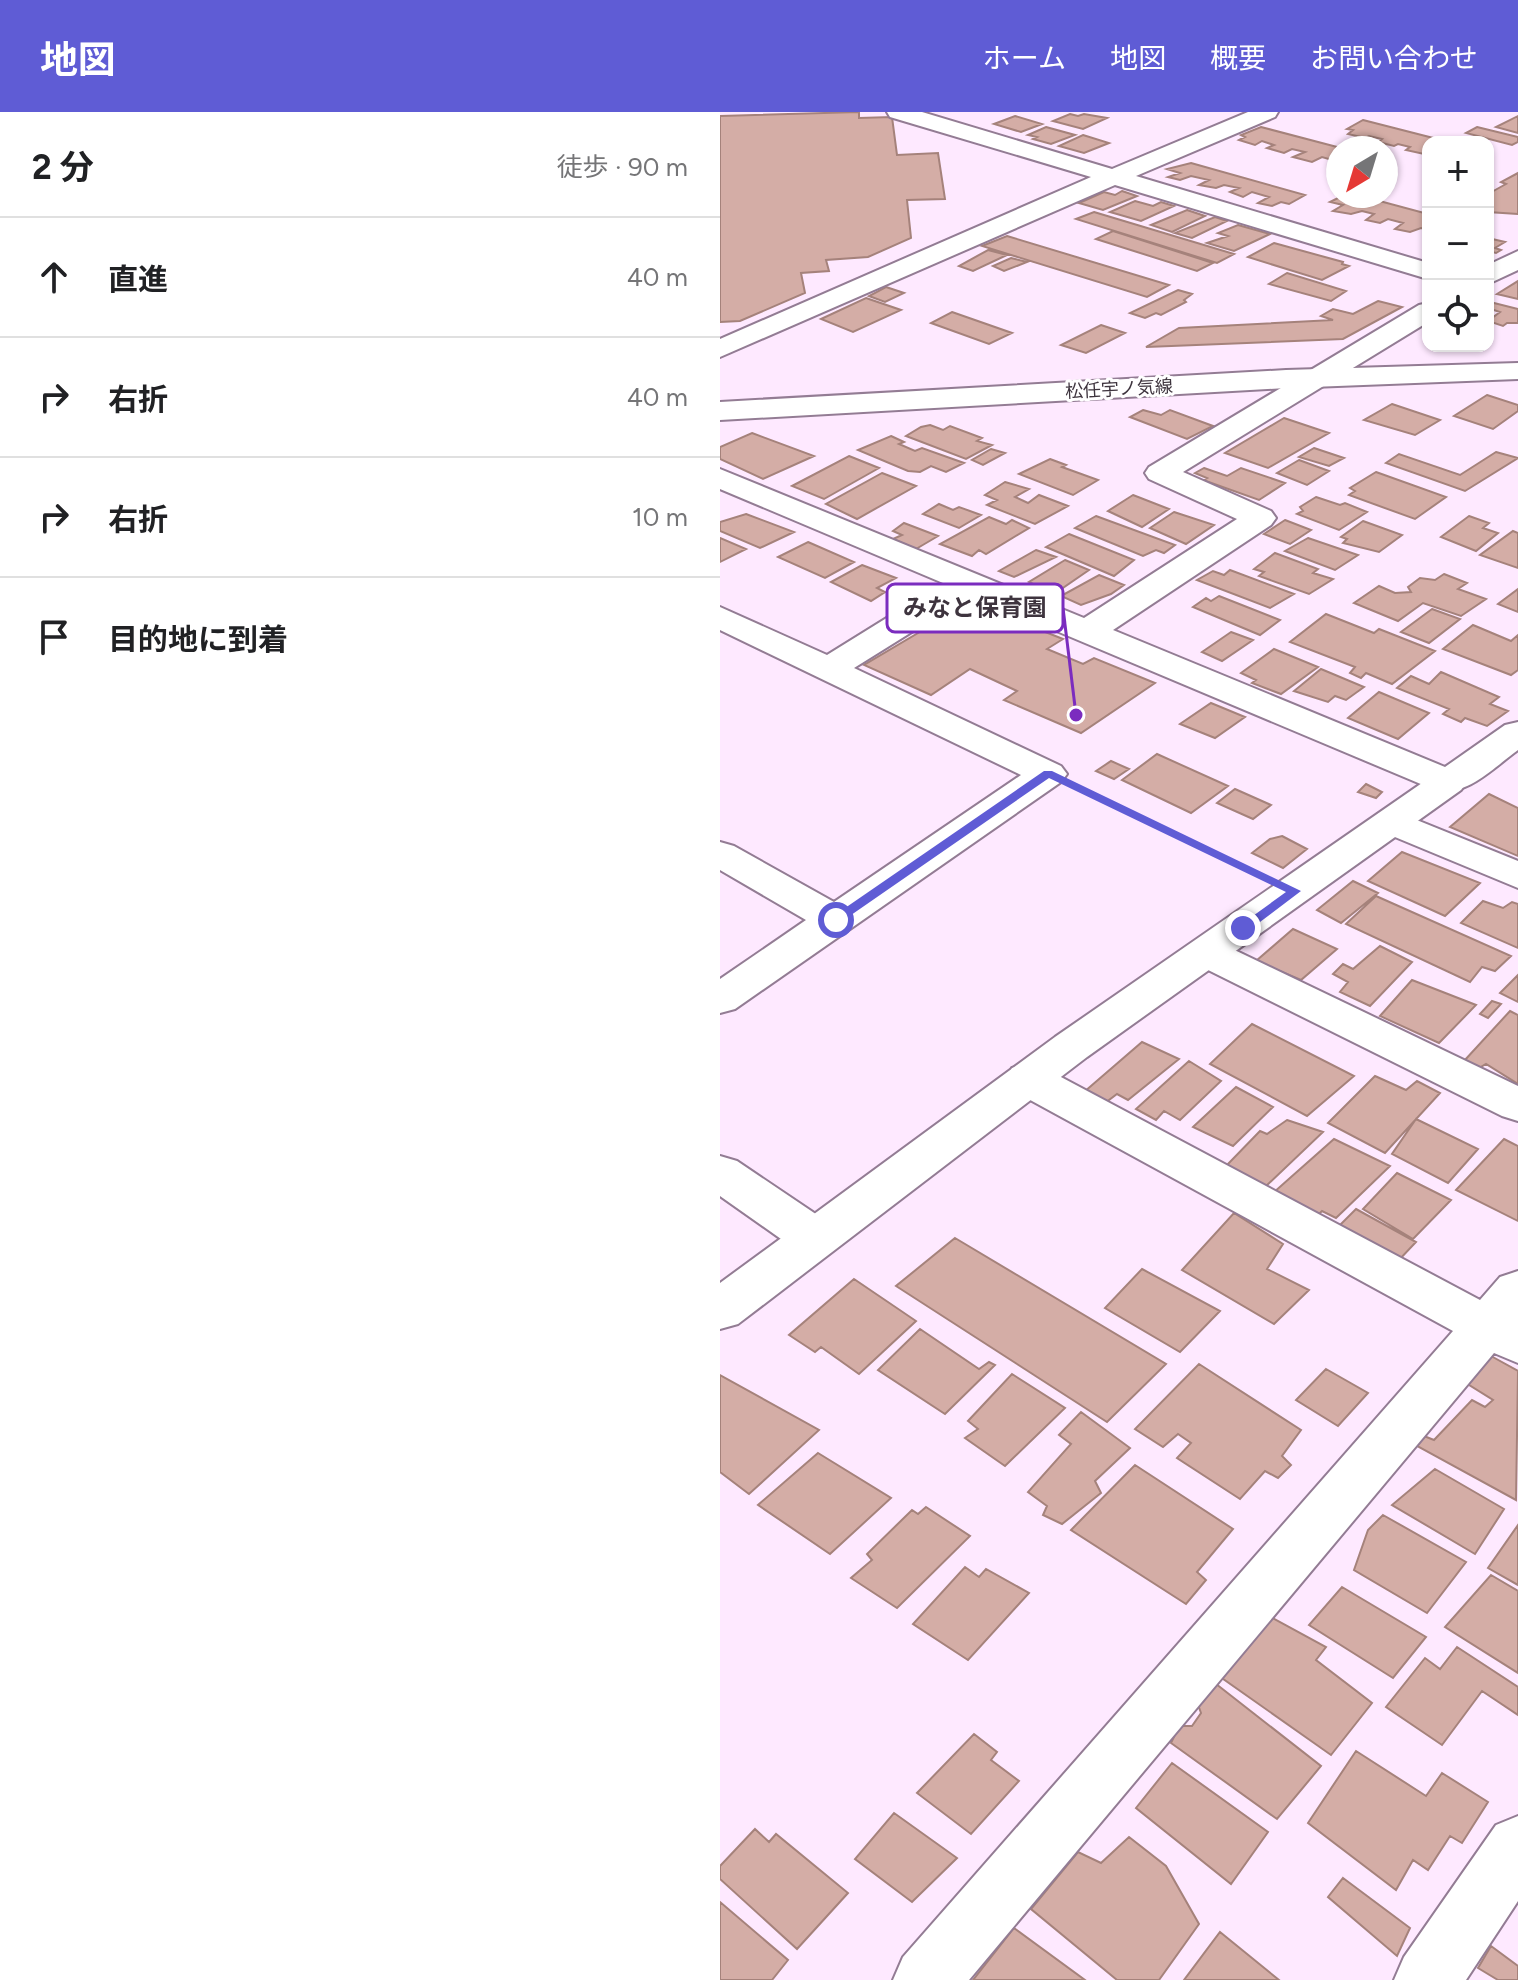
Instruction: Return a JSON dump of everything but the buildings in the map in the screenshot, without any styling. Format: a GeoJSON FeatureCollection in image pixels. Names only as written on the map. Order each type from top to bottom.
{"type":"FeatureCollection","features":[{"type":"Feature","properties":{"kind":"street"},"geometry":{"type":"LineString","coordinates":[[898,112],[1422,269]]}},
{"type":"Feature","properties":{"kind":"street"},"geometry":{"type":"LineString","coordinates":[[720,349],[1267,112]]}},
{"type":"Feature","properties":{"kind":"street"},"geometry":{"type":"LineString","coordinates":[[954,129],[982,118]]}},
{"type":"Feature","properties":{"kind":"street"},"geometry":{"type":"LineString","coordinates":[[1494,273],[1518,259]]}},
{"type":"Feature","properties":{"kind":"street"},"geometry":{"type":"LineString","coordinates":[[1086,632],[1260,518],[1160,473],[1422,315]]}},
{"type":"Feature","properties":{"kind":"street","name":"松任宇ノ気線"},"geometry":{"type":"LineString","coordinates":[[720,388],[1518,349]]}},
{"type":"Feature","properties":{"kind":"street","name":"松任宇ノ気線"},"geometry":{"type":"LineString","coordinates":[[720,411],[1518,371]]}},
{"type":"Feature","properties":{"kind":"street"},"geometry":{"type":"LineString","coordinates":[[720,478],[1448,782]]}},
{"type":"Feature","properties":{"kind":"street"},"geometry":{"type":"LineString","coordinates":[[828,669],[966,583]]}},
{"type":"Feature","properties":{"kind":"street"},"geometry":{"type":"LineString","coordinates":[[720,617],[1048,774],[720,999]]}},
{"type":"Feature","properties":{"kind":"street"},"geometry":{"type":"LineString","coordinates":[[720,1310],[1028,1079],[1518,733]]}},
{"type":"Feature","properties":{"kind":"street"},"geometry":{"type":"LineString","coordinates":[[1392,822],[1518,876]]}},
{"type":"Feature","properties":{"kind":"street"},"geometry":{"type":"LineString","coordinates":[[720,854],[836,920]]}},
{"type":"Feature","properties":{"kind":"street"},"geometry":{"type":"LineString","coordinates":[[1207,953],[1518,1105]]}},
{"type":"Feature","properties":{"kind":"street"},"geometry":{"type":"LineString","coordinates":[[926,1980],[1508,1320],[1028,1079]]}},
{"type":"Feature","properties":{"kind":"street"},"geometry":{"type":"LineString","coordinates":[[720,1173],[815,1238]]}},
{"type":"Feature","properties":{"kind":"street"},"geometry":{"type":"LineString","coordinates":[[1427,1980],[1518,1846]]}},
{"type":"Feature","properties":{"kind":"path"},"geometry":{"type":"LineString","coordinates":[[1048,774],[1295,891]]}},
{"type":"Feature","properties":{"kind":"place","name":"みなと保育園"},"geometry":{"type":"Point","coordinates":[1076,715]}},
{"type":"Feature","properties":{"kind":"route"},"geometry":{"type":"LineString","coordinates":[[836,920],[1048,774],[1295,891],[1243,928]]}}]}
